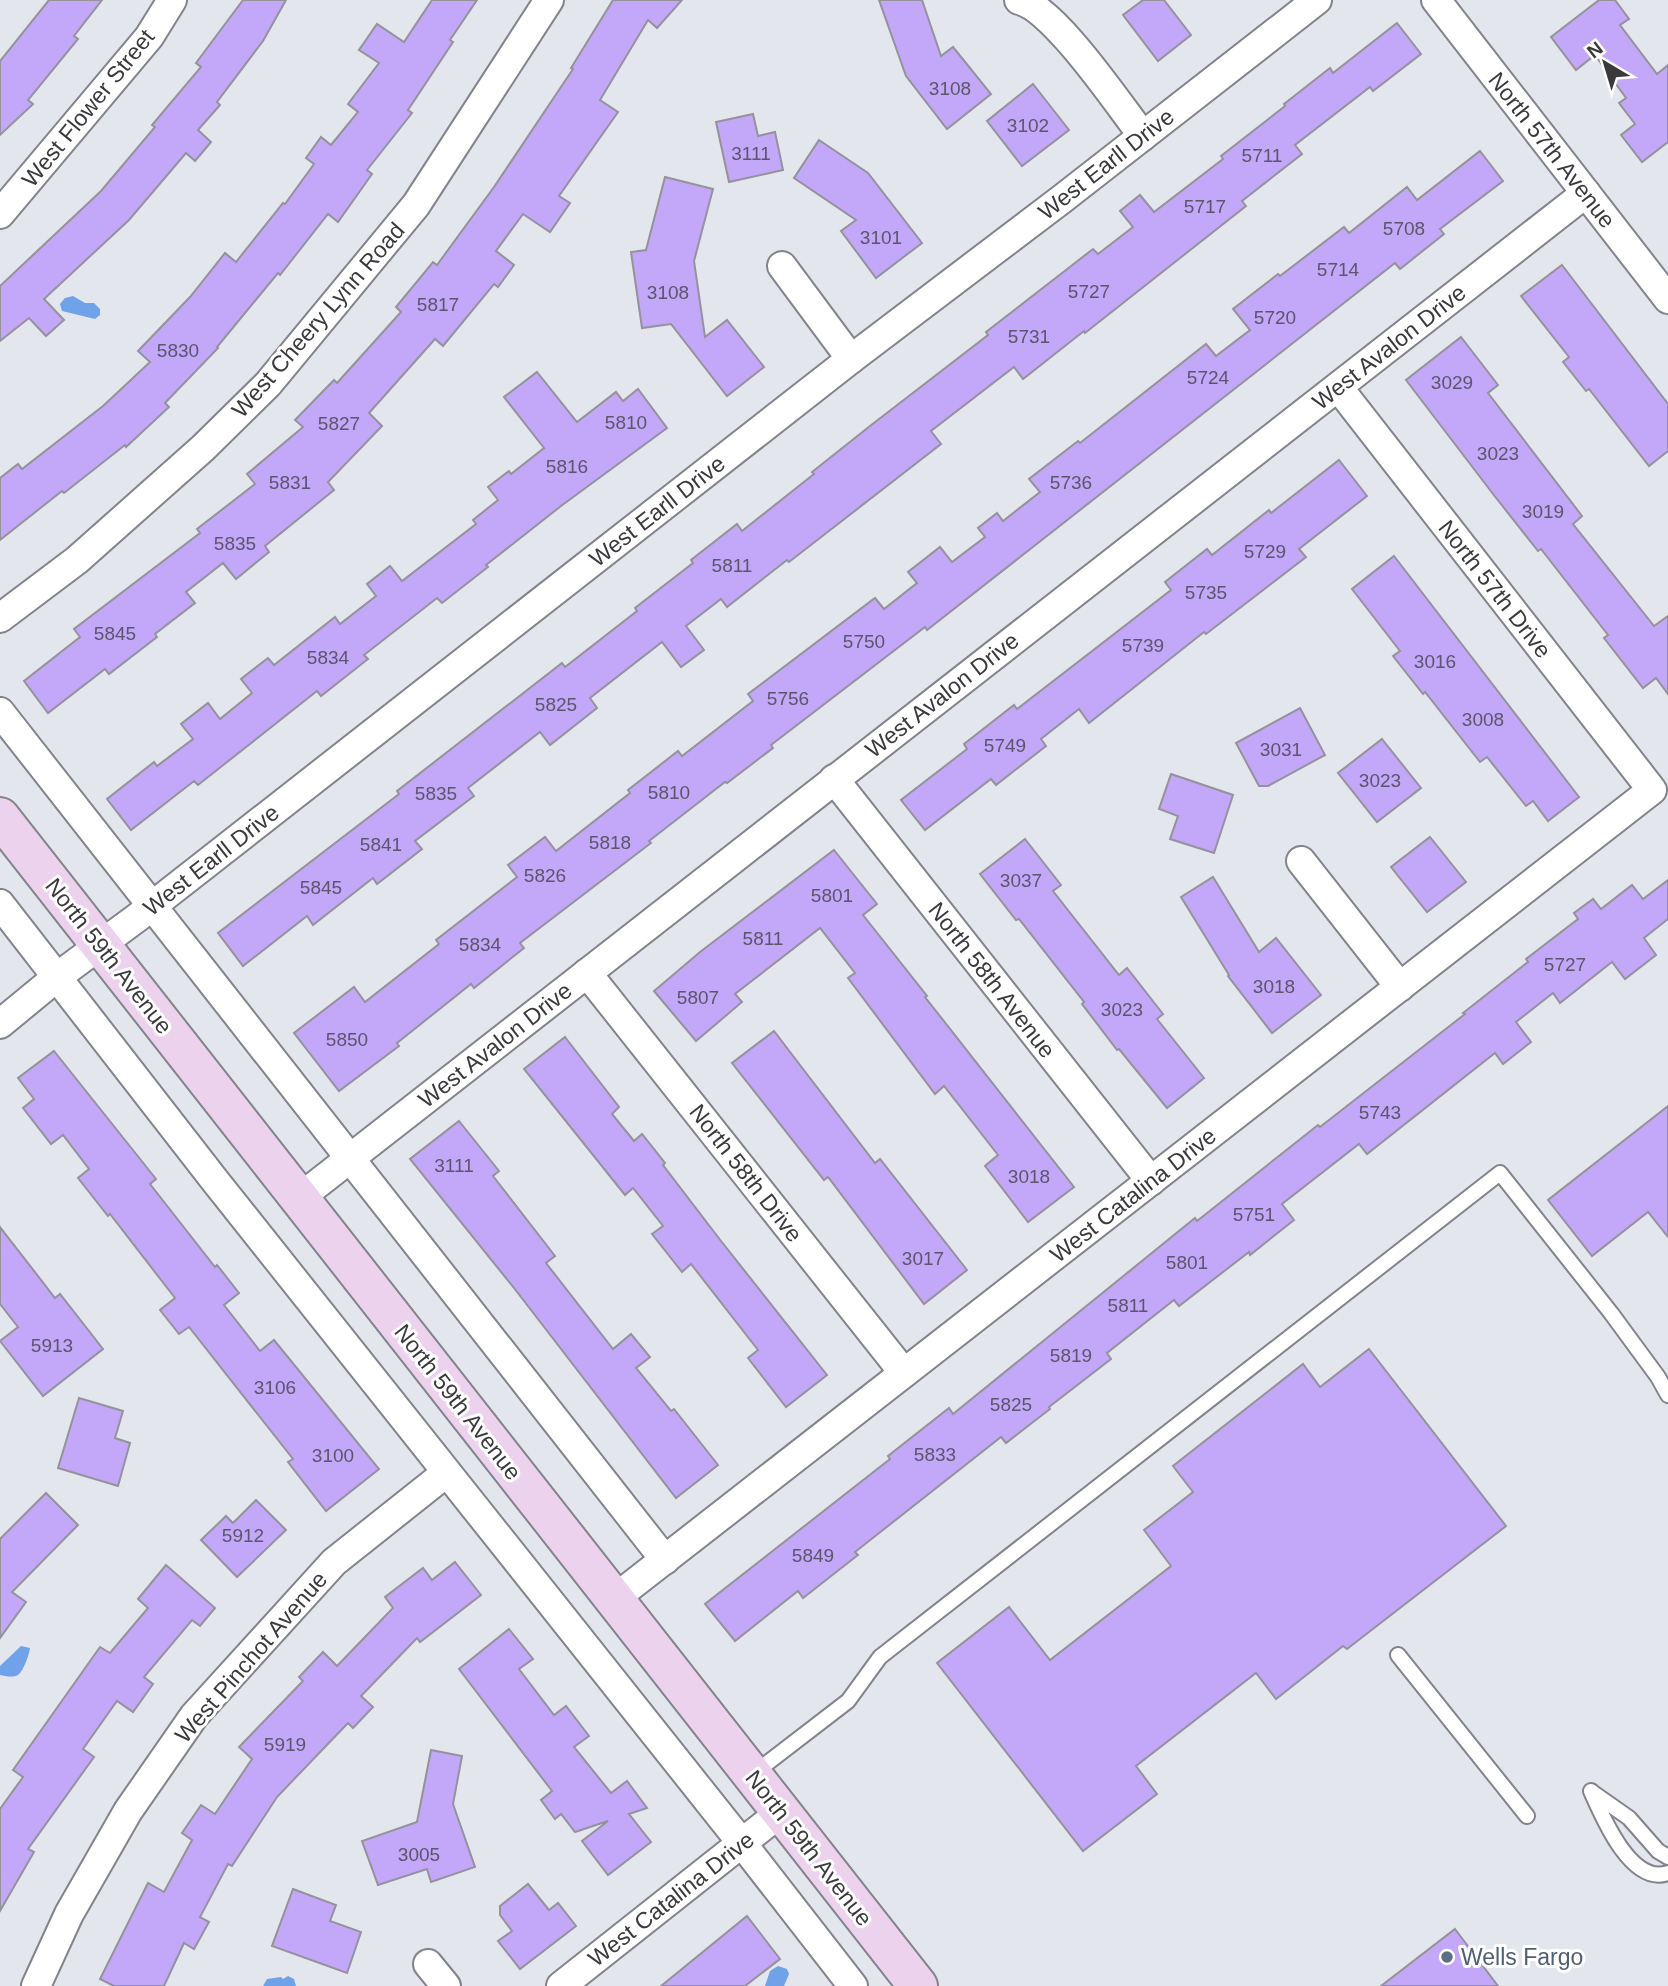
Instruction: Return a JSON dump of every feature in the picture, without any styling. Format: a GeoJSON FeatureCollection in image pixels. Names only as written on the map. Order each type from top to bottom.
{"type":"FeatureCollection","features":[{"type":"Feature","properties":{"kind":"main road","name":"North 59th Avenue"},"geometry":{"type":"LineString","coordinates":[[0,817],[918,1986]]}},
{"type":"Feature","properties":{"kind":"street","name":"West Flower Street"},"geometry":{"type":"LineString","coordinates":[[0,214],[149,37],[172,0]]}},
{"type":"Feature","properties":{"kind":"street","name":"West Cheery Lynn Road"},"geometry":{"type":"LineString","coordinates":[[0,618],[77,561],[203,448],[268,384],[416,205],[549,0]]}},
{"type":"Feature","properties":{"kind":"street"},"geometry":{"type":"LineString","coordinates":[[1019,0],[1027,2],[1055,24],[1143,136]]}},
{"type":"Feature","properties":{"kind":"street","name":"West Earll Drive"},"geometry":{"type":"LineString","coordinates":[[0,1024],[851,359],[1317,0]]}},
{"type":"Feature","properties":{"kind":"street","name":"North 57th Avenue"},"geometry":{"type":"LineString","coordinates":[[1436,0],[1668,299]]}},
{"type":"Feature","properties":{"kind":"street","name":"West Avalon Drive"},"geometry":{"type":"LineString","coordinates":[[298,1199],[1586,193]]}},
{"type":"Feature","properties":{"kind":"street"},"geometry":{"type":"LineString","coordinates":[[782,266],[851,359]]}},
{"type":"Feature","properties":{"kind":"street","name":"North 57th Drive"},"geometry":{"type":"LineString","coordinates":[[1338,387],[1652,790]]}},
{"type":"Feature","properties":{"kind":"street"},"geometry":{"type":"LineString","coordinates":[[0,712],[665,1560]]}},
{"type":"Feature","properties":{"kind":"street","name":"North 58th Avenue"},"geometry":{"type":"LineString","coordinates":[[834,779],[1151,1181]]}},
{"type":"Feature","properties":{"kind":"street","name":"West Catalina Drive"},"geometry":{"type":"LineString","coordinates":[[614,1599],[1652,790]]}},
{"type":"Feature","properties":{"kind":"street"},"geometry":{"type":"LineString","coordinates":[[1301,861],[1399,987]]}},
{"type":"Feature","properties":{"kind":"street"},"geometry":{"type":"LineString","coordinates":[[0,904],[224,1193],[853,1986]]}},
{"type":"Feature","properties":{"kind":"street","name":"North 58th Drive"},"geometry":{"type":"LineString","coordinates":[[587,973],[904,1373]]}},
{"type":"Feature","properties":{"kind":"street","name":"West Pinchot Avenue"},"geometry":{"type":"LineString","coordinates":[[36,1986],[69,1914],[121,1822],[194,1716],[334,1562],[446,1473]]}},
{"type":"Feature","properties":{"kind":"street","name":"West Catalina Drive"},"geometry":{"type":"LineString","coordinates":[[561,1986],[781,1812]]}},
{"type":"Feature","properties":{"kind":"street"},"geometry":{"type":"LineString","coordinates":[[428,1965],[446,1986]]}},
{"type":"Feature","properties":{"kind":"lane"},"geometry":{"type":"LineString","coordinates":[[752,1775],[848,1701],[880,1657],[1500,1173],[1611,1313],[1668,1395]]}},
{"type":"Feature","properties":{"kind":"lane"},"geometry":{"type":"LineString","coordinates":[[1398,1655],[1527,1816]]}},
{"type":"Feature","properties":{"kind":"lane"},"geometry":{"type":"LineString","coordinates":[[1668,1857],[1658,1850],[1629,1818],[1591,1791],[1609,1832],[1638,1867],[1648,1873],[1668,1873]]}},
{"type":"Feature","properties":{"kind":"water"},"geometry":{"type":"Polygon","coordinates":[[[73,296],[85,303],[94,303],[100,309],[100,315],[95,319],[62,311],[60,304],[65,298],[73,296]]]}},
{"type":"Feature","properties":{"kind":"water"},"geometry":{"type":"Polygon","coordinates":[[[21,1646],[30,1648],[20,1673],[14,1676],[0,1675],[0,1666],[21,1646]]]}},
{"type":"Feature","properties":{"kind":"water"},"geometry":{"type":"Polygon","coordinates":[[[778,1966],[787,1969],[789,1974],[784,1986],[765,1986],[770,1971],[778,1966]]]}},
{"type":"Feature","properties":{"kind":"water"},"geometry":{"type":"Polygon","coordinates":[[[288,1976],[294,1979],[296,1986],[263,1986],[267,1979],[283,1979],[288,1976]]]}},
{"type":"Feature","properties":{"kind":"building"},"geometry":{"type":"Polygon","coordinates":[[[49,0],[102,0],[74,36],[78,39],[28,100],[33,104],[0,135],[0,61],[49,0]]]}},
{"type":"Feature","properties":{"kind":"building"},"geometry":{"type":"Polygon","coordinates":[[[243,0],[286,0],[263,41],[217,102],[220,105],[198,130],[211,142],[195,161],[186,153],[129,220],[44,299],[64,320],[46,336],[29,318],[0,341],[0,286],[101,191],[201,67],[196,63],[243,0]]]}},
{"type":"Feature","properties":{"kind":"building"},"geometry":{"type":"Polygon","coordinates":[[[432,0],[477,0],[408,110],[412,113],[367,170],[372,174],[338,222],[328,214],[218,348],[165,403],[169,407],[126,447],[125,445],[64,493],[62,491],[0,540],[0,478],[18,464],[22,469],[103,406],[150,362],[138,351],[190,297],[225,253],[236,262],[283,203],[285,204],[314,164],[306,158],[321,137],[331,145],[358,112],[348,104],[379,63],[359,50],[377,24],[404,42],[432,0]]]}},
{"type":"Feature","properties":{"kind":"building"},"geometry":{"type":"Polygon","coordinates":[[[613,0],[682,0],[657,28],[648,20],[600,100],[618,112],[559,196],[570,203],[550,232],[523,214],[496,251],[514,265],[498,287],[494,284],[443,346],[435,339],[369,413],[382,426],[328,482],[334,490],[265,546],[269,552],[236,579],[223,563],[186,592],[195,603],[155,634],[157,637],[109,674],[105,669],[48,713],[24,681],[80,637],[74,629],[200,533],[197,529],[255,484],[247,474],[303,427],[295,420],[334,380],[337,383],[401,312],[396,307],[433,262],[437,265],[494,187],[573,69],[571,68],[613,0]]]}},
{"type":"Feature","properties":{"kind":"building"},"geometry":{"type":"Polygon","coordinates":[[[879,0],[922,0],[941,56],[953,47],[991,94],[947,129],[906,76],[879,0]]]}},
{"type":"Feature","properties":{"kind":"building"},"geometry":{"type":"Polygon","coordinates":[[[1143,0],[1164,0],[1191,35],[1158,61],[1123,15],[1143,0]]]}},
{"type":"Feature","properties":{"kind":"building"},"geometry":{"type":"Polygon","coordinates":[[[1599,0],[1615,0],[1629,19],[1620,25],[1657,74],[1668,65],[1668,142],[1642,162],[1621,135],[1635,124],[1619,103],[1626,98],[1595,55],[1576,70],[1551,37],[1599,0]]]}},
{"type":"Feature","properties":{"kind":"building"},"geometry":{"type":"Polygon","coordinates":[[[1397,23],[1421,54],[1373,91],[1370,87],[1295,145],[1302,154],[1242,201],[1246,206],[1085,333],[1084,331],[1023,379],[1014,367],[931,431],[941,444],[727,607],[721,599],[686,626],[704,650],[681,667],[662,642],[590,698],[597,708],[550,745],[540,732],[468,788],[474,796],[415,841],[422,849],[377,884],[373,878],[313,925],[307,916],[243,966],[218,933],[399,794],[397,791],[562,663],[565,667],[637,611],[635,608],[693,563],[691,560],[737,524],[742,531],[814,474],[812,472],[988,335],[986,332],[1093,249],[1098,254],[1133,227],[1120,211],[1140,195],[1154,212],[1223,159],[1221,156],[1330,68],[1333,73],[1397,23]]]}},
{"type":"Feature","properties":{"kind":"building"},"geometry":{"type":"Polygon","coordinates":[[[1033,84],[1069,130],[1022,166],[987,121],[1033,84]]]}},
{"type":"Feature","properties":{"kind":"building"},"geometry":{"type":"Polygon","coordinates":[[[753,114],[758,136],[775,132],[783,170],[729,182],[716,122],[753,114]]]}},
{"type":"Feature","properties":{"kind":"building"},"geometry":{"type":"Polygon","coordinates":[[[819,140],[868,173],[922,243],[876,278],[841,231],[856,220],[794,178],[819,140]]]}},
{"type":"Feature","properties":{"kind":"building"},"geometry":{"type":"Polygon","coordinates":[[[1480,151],[1503,181],[1440,229],[1444,234],[1400,269],[1395,263],[927,630],[925,627],[771,745],[773,748],[725,782],[649,841],[651,843],[520,943],[524,948],[474,988],[471,984],[397,1043],[399,1046],[339,1091],[294,1033],[354,987],[365,1002],[439,944],[436,940],[517,877],[508,865],[545,837],[556,851],[678,751],[682,756],[753,701],[748,694],[875,598],[884,609],[917,583],[908,572],[940,547],[952,562],[985,537],[978,528],[997,513],[1003,521],[1040,492],[1029,479],[1078,441],[1080,443],[1206,344],[1216,356],[1250,330],[1233,309],[1278,274],[1280,276],[1344,227],[1349,233],[1407,187],[1417,200],[1480,151]]]}},
{"type":"Feature","properties":{"kind":"building"},"geometry":{"type":"Polygon","coordinates":[[[665,177],[713,189],[694,261],[705,337],[727,320],[764,367],[727,396],[671,324],[642,328],[631,252],[646,250],[665,177]]]}},
{"type":"Feature","properties":{"kind":"building"},"geometry":{"type":"Polygon","coordinates":[[[1562,265],[1668,404],[1668,451],[1649,466],[1589,389],[1586,391],[1563,362],[1569,357],[1521,296],[1562,265]]]}},
{"type":"Feature","properties":{"kind":"building"},"geometry":{"type":"Polygon","coordinates":[[[1461,337],[1498,385],[1488,393],[1582,516],[1573,524],[1654,626],[1668,616],[1668,694],[1656,678],[1643,688],[1604,638],[1608,635],[1541,549],[1538,551],[1406,380],[1461,337]]]}},
{"type":"Feature","properties":{"kind":"building"},"geometry":{"type":"Polygon","coordinates":[[[537,372],[577,422],[616,392],[623,401],[638,389],[667,428],[561,506],[442,603],[437,598],[364,655],[368,659],[321,696],[317,691],[198,785],[194,781],[131,830],[107,799],[154,762],[157,766],[193,739],[181,724],[208,703],[220,719],[252,693],[241,679],[268,658],[274,665],[335,617],[340,624],[376,596],[367,584],[390,566],[402,581],[476,524],[473,520],[498,500],[488,487],[509,471],[511,474],[544,448],[504,397],[537,372]]]}},
{"type":"Feature","properties":{"kind":"building"},"geometry":{"type":"Polygon","coordinates":[[[1339,460],[1367,496],[1299,549],[1306,557],[1206,634],[1204,632],[1089,723],[1079,709],[1041,739],[1046,746],[996,785],[991,779],[925,830],[901,800],[967,749],[964,744],[1014,705],[1017,709],[1171,590],[1165,582],[1207,549],[1212,555],[1339,460]]]}},
{"type":"Feature","properties":{"kind":"building"},"geometry":{"type":"Polygon","coordinates":[[[1394,556],[1579,797],[1548,821],[1533,801],[1526,806],[1487,757],[1480,762],[1393,656],[1400,651],[1352,589],[1394,556]]]}},
{"type":"Feature","properties":{"kind":"building"},"geometry":{"type":"Polygon","coordinates":[[[1300,708],[1325,755],[1268,786],[1259,786],[1236,743],[1300,708]]]}},
{"type":"Feature","properties":{"kind":"building"},"geometry":{"type":"Polygon","coordinates":[[[1382,739],[1421,788],[1377,822],[1338,773],[1382,739]]]}},
{"type":"Feature","properties":{"kind":"building"},"geometry":{"type":"Polygon","coordinates":[[[1171,774],[1233,795],[1214,853],[1170,839],[1178,816],[1159,809],[1171,774]]]}},
{"type":"Feature","properties":{"kind":"building"},"geometry":{"type":"Polygon","coordinates":[[[1430,837],[1466,882],[1427,912],[1391,867],[1430,837]]]}},
{"type":"Feature","properties":{"kind":"building"},"geometry":{"type":"Polygon","coordinates":[[[1025,839],[1061,885],[1053,891],[1119,975],[1127,968],[1163,1014],[1157,1019],[1204,1078],[1167,1108],[1119,1049],[1117,1050],[1082,1004],[1084,1002],[980,874],[1025,839]]]}},
{"type":"Feature","properties":{"kind":"building"},"geometry":{"type":"Polygon","coordinates":[[[834,850],[877,904],[863,915],[1074,1187],[1028,1222],[985,1166],[998,1155],[944,1086],[935,1094],[848,978],[855,973],[820,928],[735,994],[742,1002],[696,1041],[654,991],[700,952],[834,850]]]}},
{"type":"Feature","properties":{"kind":"building"},"geometry":{"type":"Polygon","coordinates":[[[1213,877],[1259,952],[1276,938],[1321,995],[1272,1033],[1228,976],[1181,897],[1213,877]]]}},
{"type":"Feature","properties":{"kind":"building"},"geometry":{"type":"Polygon","coordinates":[[[1668,880],[1668,919],[1644,938],[1656,955],[1625,979],[1612,962],[1560,1003],[1553,993],[1516,1022],[1531,1042],[1503,1064],[1495,1053],[1367,1154],[1359,1144],[1282,1204],[1294,1220],[1179,1306],[1174,1300],[1107,1353],[1111,1359],[1049,1407],[1050,1409],[1006,1443],[1001,1437],[855,1552],[858,1555],[803,1598],[798,1591],[735,1641],[705,1604],[890,1459],[888,1456],[949,1408],[953,1414],[1195,1218],[1197,1221],[1465,1014],[1463,1013],[1528,962],[1526,959],[1578,919],[1574,913],[1593,899],[1601,909],[1632,885],[1643,899],[1668,880]]]}},
{"type":"Feature","properties":{"kind":"building"},"geometry":{"type":"Polygon","coordinates":[[[774,1031],[875,1163],[880,1159],[967,1270],[924,1304],[828,1177],[824,1180],[732,1063],[774,1031]]]}},
{"type":"Feature","properties":{"kind":"building"},"geometry":{"type":"Polygon","coordinates":[[[565,1037],[619,1107],[612,1114],[634,1141],[642,1134],[721,1241],[827,1375],[786,1407],[748,1358],[758,1350],[691,1264],[682,1272],[652,1234],[663,1226],[633,1188],[625,1195],[524,1069],[565,1037]]]}},
{"type":"Feature","properties":{"kind":"building"},"geometry":{"type":"Polygon","coordinates":[[[54,1051],[156,1179],[150,1184],[215,1267],[217,1265],[239,1293],[224,1305],[260,1351],[274,1340],[379,1469],[326,1511],[288,1462],[293,1459],[189,1327],[179,1334],[160,1310],[175,1298],[110,1214],[108,1216],[78,1178],[89,1169],[63,1135],[51,1144],[23,1108],[34,1099],[18,1078],[54,1051]]]}},
{"type":"Feature","properties":{"kind":"building"},"geometry":{"type":"Polygon","coordinates":[[[1668,1106],[1668,1237],[1648,1212],[1592,1256],[1548,1200],[1668,1106]]]}},
{"type":"Feature","properties":{"kind":"building"},"geometry":{"type":"Polygon","coordinates":[[[459,1121],[499,1171],[493,1176],[555,1256],[546,1263],[613,1349],[631,1334],[650,1357],[636,1368],[671,1411],[674,1409],[718,1465],[676,1498],[514,1288],[410,1159],[459,1121]]]}},
{"type":"Feature","properties":{"kind":"building"},"geometry":{"type":"Polygon","coordinates":[[[0,1227],[55,1298],[60,1294],[103,1349],[43,1396],[0,1341],[18,1327],[0,1304],[0,1227]]]}},
{"type":"Feature","properties":{"kind":"building"},"geometry":{"type":"Polygon","coordinates":[[[1369,1349],[1506,1526],[1347,1649],[1343,1646],[1276,1699],[1256,1673],[1136,1766],[1157,1794],[1083,1851],[937,1663],[1009,1607],[1050,1660],[1171,1566],[1144,1530],[1193,1492],[1173,1466],[1303,1364],[1320,1387],[1369,1349]]]}},
{"type":"Feature","properties":{"kind":"building"},"geometry":{"type":"Polygon","coordinates":[[[79,1398],[123,1411],[115,1438],[130,1443],[118,1486],[58,1468],[79,1398]]]}},
{"type":"Feature","properties":{"kind":"building"},"geometry":{"type":"Polygon","coordinates":[[[46,1493],[78,1525],[12,1592],[26,1602],[0,1638],[0,1539],[46,1493]]]}},
{"type":"Feature","properties":{"kind":"building"},"geometry":{"type":"Polygon","coordinates":[[[256,1500],[286,1530],[237,1577],[201,1540],[226,1516],[233,1523],[256,1500]]]}},
{"type":"Feature","properties":{"kind":"building"},"geometry":{"type":"Polygon","coordinates":[[[455,1562],[481,1595],[420,1642],[417,1638],[361,1696],[373,1707],[353,1728],[348,1723],[277,1797],[232,1866],[228,1864],[200,1917],[209,1922],[194,1949],[184,1943],[164,1986],[114,1986],[100,1979],[148,1883],[164,1892],[192,1840],[182,1833],[201,1805],[215,1814],[252,1759],[239,1747],[303,1681],[299,1677],[323,1652],[337,1666],[393,1608],[385,1597],[423,1568],[432,1580],[455,1562]]]}},
{"type":"Feature","properties":{"kind":"building"},"geometry":{"type":"Polygon","coordinates":[[[166,1565],[215,1608],[200,1626],[192,1620],[144,1677],[153,1684],[133,1712],[117,1701],[83,1749],[94,1757],[28,1849],[34,1852],[0,1911],[0,1809],[23,1777],[13,1770],[100,1647],[110,1653],[148,1608],[138,1599],[166,1565]]]}},
{"type":"Feature","properties":{"kind":"building"},"geometry":{"type":"Polygon","coordinates":[[[509,1629],[533,1659],[519,1669],[554,1715],[566,1706],[589,1736],[574,1747],[611,1793],[627,1781],[647,1808],[629,1814],[651,1842],[608,1875],[582,1841],[608,1821],[575,1832],[561,1814],[555,1819],[541,1800],[552,1791],[459,1669],[509,1629]]]}},
{"type":"Feature","properties":{"kind":"building"},"geometry":{"type":"Polygon","coordinates":[[[431,1750],[462,1756],[453,1804],[475,1867],[431,1882],[427,1869],[378,1885],[362,1841],[417,1822],[431,1750]]]}},
{"type":"Feature","properties":{"kind":"building"},"geometry":{"type":"Polygon","coordinates":[[[528,1884],[549,1910],[558,1903],[576,1926],[520,1969],[498,1941],[512,1931],[500,1915],[500,1906],[528,1884]]]}},
{"type":"Feature","properties":{"kind":"building"},"geometry":{"type":"Polygon","coordinates":[[[293,1889],[336,1905],[330,1921],[361,1932],[347,1973],[272,1946],[293,1889]]]}},
{"type":"Feature","properties":{"kind":"building"},"geometry":{"type":"Polygon","coordinates":[[[747,1916],[780,1959],[745,1986],[661,1986],[747,1916]]]}},
{"type":"Feature","properties":{"kind":"building","name":"Wells Fargo"},"geometry":{"type":"Polygon","coordinates":[[[1455,1929],[1498,1986],[1381,1986],[1455,1929]]]}},
{"type":"Feature","properties":{"kind":"place","name":"Wells Fargo"},"geometry":{"type":"Point","coordinates":[1447,1957]}}]}
